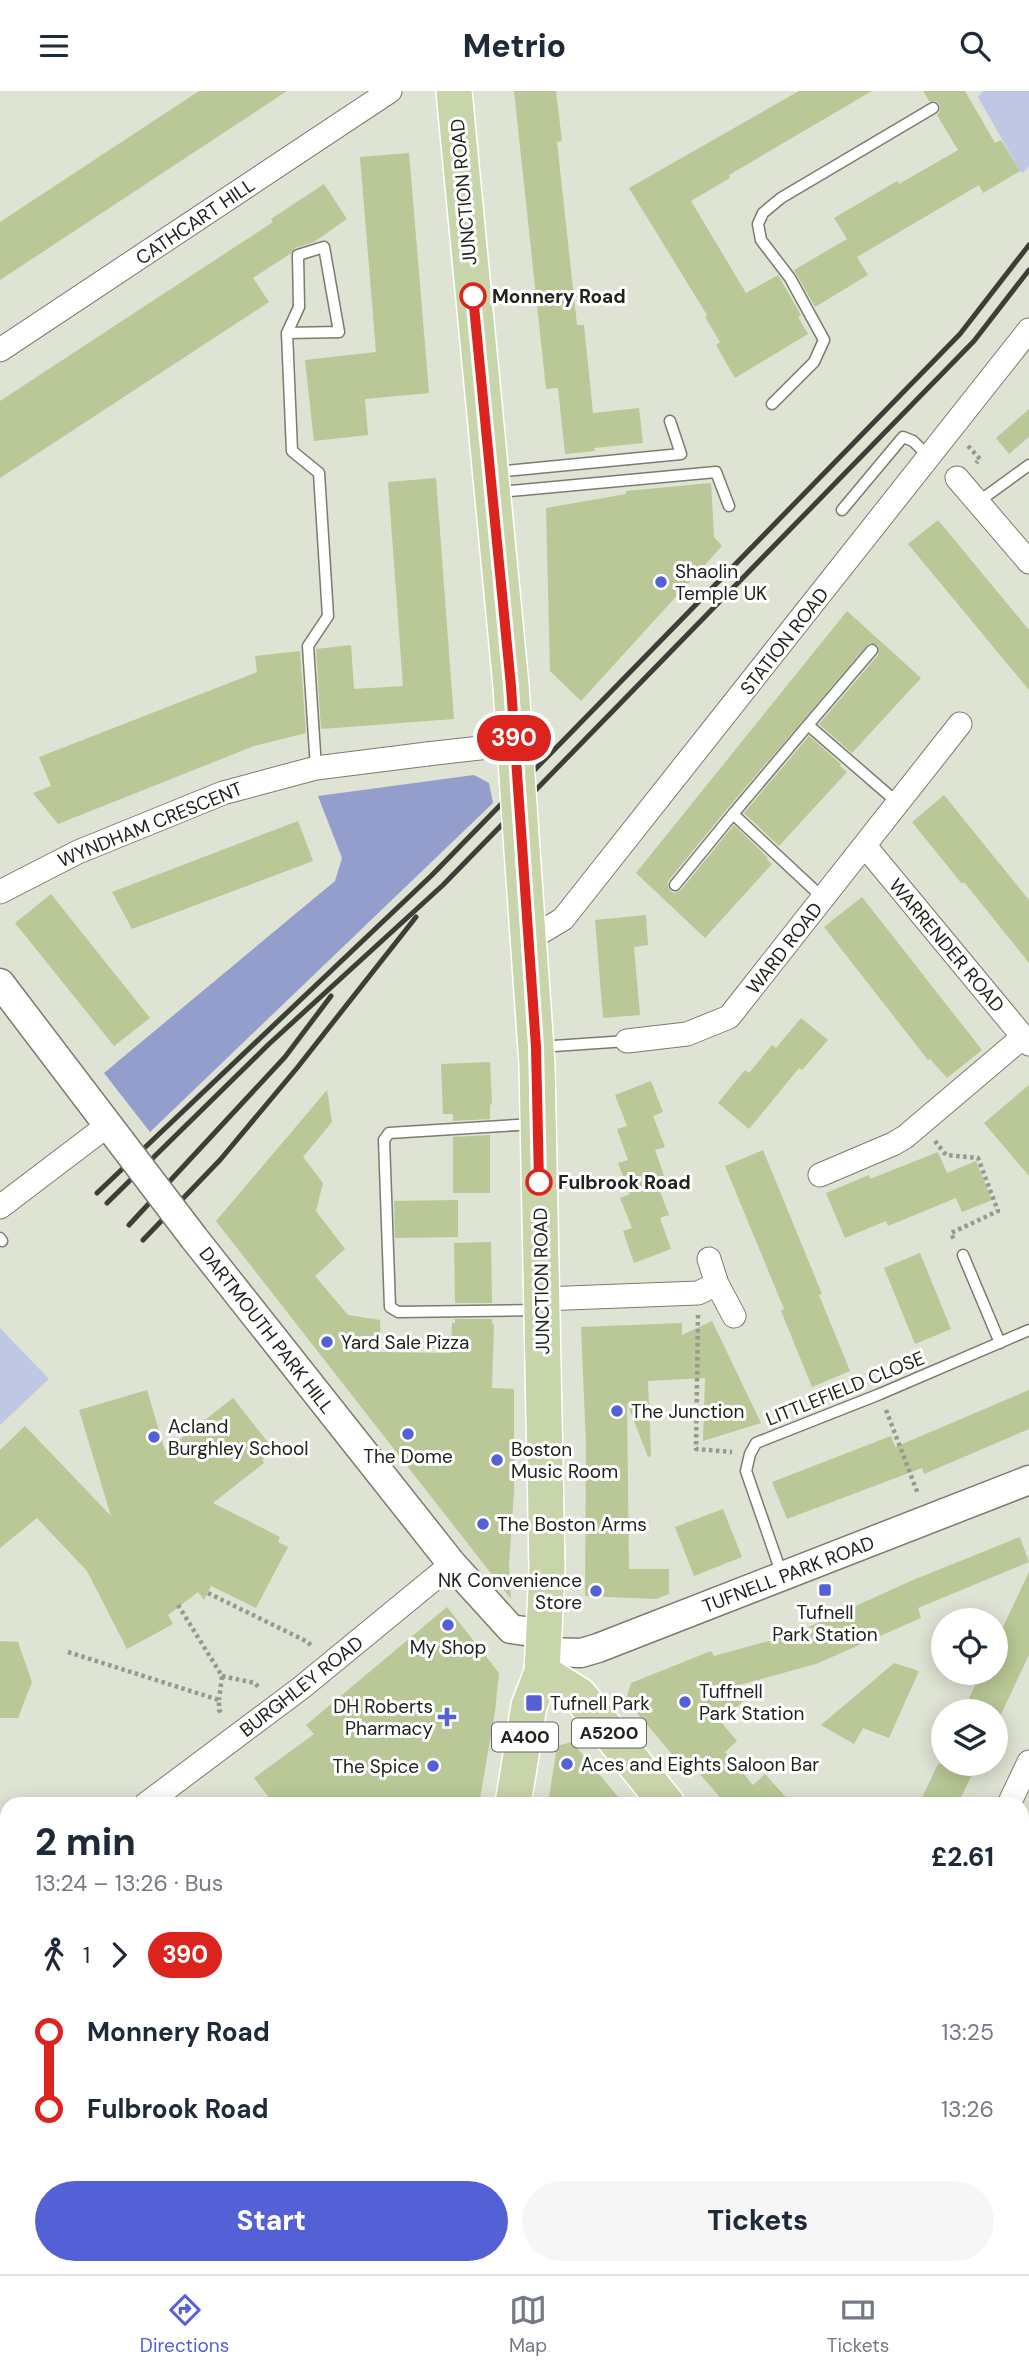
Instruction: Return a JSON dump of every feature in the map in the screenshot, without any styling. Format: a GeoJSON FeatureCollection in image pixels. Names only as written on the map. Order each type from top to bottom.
{"type":"FeatureCollection","features":[{"type":"Feature","properties":{"kind":"main road","name":"JUNCTION ROAD"},"geometry":{"type":"LineString","coordinates":[[454,91],[511,686],[536,1047],[547,1568],[543,1652]]}},
{"type":"Feature","properties":{"kind":"main road","name":"A400"},"geometry":{"type":"LineString","coordinates":[[514,1797],[529,1706],[543,1652]]}},
{"type":"Feature","properties":{"kind":"main road","name":"A5200"},"geometry":{"type":"LineString","coordinates":[[543,1652],[661,1797]]}},
{"type":"Feature","properties":{"kind":"street","name":"CATHCART HILL"},"geometry":{"type":"LineString","coordinates":[[0,350],[390,91]]}},
{"type":"Feature","properties":{"kind":"street","name":"STATION ROAD"},"geometry":{"type":"LineString","coordinates":[[528,940],[563,919],[572,909],[1029,330]]}},
{"type":"Feature","properties":{"kind":"street"},"geometry":{"type":"LineString","coordinates":[[957,478],[1029,562]]}},
{"type":"Feature","properties":{"kind":"street","name":"WARD ROAD"},"geometry":{"type":"LineString","coordinates":[[627,1041],[687,1034],[729,1017],[960,724]]}},
{"type":"Feature","properties":{"kind":"street","name":"WYNDHAM CRESCENT"},"geometry":{"type":"LineString","coordinates":[[0,893],[46,867],[157,818],[252,783],[316,768],[514,744]]}},
{"type":"Feature","properties":{"kind":"street","name":"WARRENDER ROAD"},"geometry":{"type":"LineString","coordinates":[[864,846],[1026,1040]]}},
{"type":"Feature","properties":{"kind":"street","name":"DARTMOUTH PARK HILL"},"geometry":{"type":"LineString","coordinates":[[0,983],[194,1237],[452,1564],[511,1629],[543,1652]]}},
{"type":"Feature","properties":{"kind":"street"},"geometry":{"type":"LineString","coordinates":[[820,1175],[905,1137],[1026,1040]]}},
{"type":"Feature","properties":{"kind":"street"},"geometry":{"type":"LineString","coordinates":[[0,1207],[114,1133]]}},
{"type":"Feature","properties":{"kind":"street"},"geometry":{"type":"LineString","coordinates":[[709,1259],[708,1289],[734,1316]]}},
{"type":"Feature","properties":{"kind":"street"},"geometry":{"type":"LineString","coordinates":[[542,1305],[708,1289]]}},
{"type":"Feature","properties":{"kind":"street","name":"TUFNELL PARK ROAD"},"geometry":{"type":"LineString","coordinates":[[543,1652],[581,1653],[597,1648],[1029,1480]]}},
{"type":"Feature","properties":{"kind":"street","name":"BURGHLEY ROAD"},"geometry":{"type":"LineString","coordinates":[[158,1797],[327,1667],[452,1564]]}},
{"type":"Feature","properties":{"kind":"street"},"geometry":{"type":"LineString","coordinates":[[1012,1797],[1029,1762]]}},
{"type":"Feature","properties":{"kind":"lane"},"geometry":{"type":"LineString","coordinates":[[772,404],[814,362],[824,339],[790,278],[761,240],[758,224],[763,213],[781,198],[933,108]]}},
{"type":"Feature","properties":{"kind":"lane"},"geometry":{"type":"LineString","coordinates":[[287,333],[339,332],[324,247],[298,255],[299,307],[287,333],[292,451],[318,473],[328,616],[308,646],[316,768]]}},
{"type":"Feature","properties":{"kind":"lane"},"geometry":{"type":"LineString","coordinates":[[491,483],[681,454],[670,421]]}},
{"type":"Feature","properties":{"kind":"lane"},"geometry":{"type":"LineString","coordinates":[[842,510],[903,437],[913,441],[929,457]]}},
{"type":"Feature","properties":{"kind":"lane"},"geometry":{"type":"LineString","coordinates":[[978,502],[1029,465]]}},
{"type":"Feature","properties":{"kind":"lane"},"geometry":{"type":"LineString","coordinates":[[491,483],[716,472],[729,506]]}},
{"type":"Feature","properties":{"kind":"lane"},"geometry":{"type":"LineString","coordinates":[[675,885],[872,650]]}},
{"type":"Feature","properties":{"kind":"lane"},"geometry":{"type":"LineString","coordinates":[[808,725],[898,803]]}},
{"type":"Feature","properties":{"kind":"lane"},"geometry":{"type":"LineString","coordinates":[[733,814],[823,898]]}},
{"type":"Feature","properties":{"kind":"lane","name":"WARD ROAD"},"geometry":{"type":"LineString","coordinates":[[536,1047],[627,1041]]}},
{"type":"Feature","properties":{"kind":"lane"},"geometry":{"type":"LineString","coordinates":[[538,1124],[389,1133],[384,1140],[390,1307],[398,1312],[542,1305]]}},
{"type":"Feature","properties":{"kind":"lane"},"geometry":{"type":"LineString","coordinates":[[963,1256],[1000,1343]]}},
{"type":"Feature","properties":{"kind":"lane","name":"LITTLEFIELD CLOSE"},"geometry":{"type":"LineString","coordinates":[[750,1454],[756,1443],[880,1394],[1029,1330]]}},
{"type":"Feature","properties":{"kind":"lane"},"geometry":{"type":"LineString","coordinates":[[750,1454],[746,1471],[783,1577]]}},
{"type":"Feature","properties":{"kind":"path"},"geometry":{"type":"LineString","coordinates":[[930,1134],[946,1155],[978,1158],[998,1211],[951,1233],[963,1256]]}},
{"type":"Feature","properties":{"kind":"path"},"geometry":{"type":"LineString","coordinates":[[708,1289],[696,1449],[750,1454]]}},
{"type":"Feature","properties":{"kind":"path"},"geometry":{"type":"LineString","coordinates":[[880,1394],[928,1521]]}},
{"type":"Feature","properties":{"kind":"path"},"geometry":{"type":"LineString","coordinates":[[208,1593],[308,1642],[327,1667]]}},
{"type":"Feature","properties":{"kind":"path"},"geometry":{"type":"LineString","coordinates":[[177,1605],[222,1676],[219,1710],[238,1736]]}},
{"type":"Feature","properties":{"kind":"path"},"geometry":{"type":"LineString","coordinates":[[68,1652],[219,1700]]}},
{"type":"Feature","properties":{"kind":"path"},"geometry":{"type":"LineString","coordinates":[[222,1676],[255,1683],[275,1708]]}},
{"type":"Feature","properties":{"kind":"shaded area"},"geometry":{"type":"Polygon","coordinates":[[[983,91],[1029,91],[1029,166],[1023,173],[978,97],[983,91]]]}},
{"type":"Feature","properties":{"kind":"shaded area"},"geometry":{"type":"Polygon","coordinates":[[[474,775],[489,783],[493,803],[150,1132],[104,1073],[335,881],[342,858],[318,796],[474,775]]]}},
{"type":"Feature","properties":{"kind":"shaded area"},"geometry":{"type":"Polygon","coordinates":[[[0,1328],[49,1379],[0,1425],[0,1328]]]}},
{"type":"Feature","properties":{"kind":"building"},"geometry":{"type":"Polygon","coordinates":[[[199,91],[287,91],[0,280],[0,222],[199,91]]]}},
{"type":"Feature","properties":{"kind":"building"},"geometry":{"type":"Polygon","coordinates":[[[514,91],[556,91],[562,141],[557,142],[577,325],[584,325],[593,413],[639,408],[643,443],[565,454],[558,388],[546,389],[514,91]]]}},
{"type":"Feature","properties":{"kind":"building"},"geometry":{"type":"Polygon","coordinates":[[[799,91],[872,91],[729,175],[730,178],[691,201],[746,293],[778,275],[801,315],[798,317],[808,334],[735,378],[716,345],[720,342],[705,317],[707,315],[629,188],[799,91]]]}},
{"type":"Feature","properties":{"kind":"building"},"geometry":{"type":"Polygon","coordinates":[[[923,91],[965,91],[995,143],[1001,140],[1020,171],[983,193],[979,185],[857,257],[868,275],[815,307],[794,270],[847,239],[834,218],[897,181],[899,184],[958,150],[937,115],[940,105],[936,101],[929,101],[923,91]]]}},
{"type":"Feature","properties":{"kind":"building"},"geometry":{"type":"Polygon","coordinates":[[[409,153],[429,393],[365,399],[368,435],[314,441],[305,360],[376,352],[360,157],[409,153]]]}},
{"type":"Feature","properties":{"kind":"building"},"geometry":{"type":"Polygon","coordinates":[[[324,184],[347,219],[314,242],[295,248],[253,278],[269,302],[0,478],[0,401],[273,222],[271,219],[324,184]]]}},
{"type":"Feature","properties":{"kind":"building"},"geometry":{"type":"Polygon","coordinates":[[[1029,409],[1029,437],[1009,454],[996,438],[1029,409]]]}},
{"type":"Feature","properties":{"kind":"building"},"geometry":{"type":"Polygon","coordinates":[[[436,478],[454,719],[321,729],[316,649],[351,645],[354,689],[403,686],[388,482],[436,478]]]}},
{"type":"Feature","properties":{"kind":"building"},"geometry":{"type":"Polygon","coordinates":[[[711,483],[714,537],[722,546],[581,701],[550,671],[546,508],[626,494],[626,491],[711,483]]]}},
{"type":"Feature","properties":{"kind":"building"},"geometry":{"type":"Polygon","coordinates":[[[938,520],[1029,630],[1029,690],[908,544],[938,520]]]}},
{"type":"Feature","properties":{"kind":"building"},"geometry":{"type":"Polygon","coordinates":[[[847,611],[921,678],[852,753],[819,724],[878,655],[878,645],[869,643],[727,809],[669,880],[667,884],[670,891],[674,893],[681,890],[734,825],[772,864],[705,938],[636,873],[847,611]]]}},
{"type":"Feature","properties":{"kind":"building"},"geometry":{"type":"Polygon","coordinates":[[[300,651],[306,733],[254,746],[58,824],[33,793],[51,786],[39,757],[257,672],[255,656],[300,651]]]}},
{"type":"Feature","properties":{"kind":"building"},"geometry":{"type":"Polygon","coordinates":[[[809,736],[847,772],[779,846],[744,813],[809,736]]]}},
{"type":"Feature","properties":{"kind":"building"},"geometry":{"type":"Polygon","coordinates":[[[944,795],[1029,900],[1029,963],[912,822],[944,795]]]}},
{"type":"Feature","properties":{"kind":"building"},"geometry":{"type":"Polygon","coordinates":[[[298,821],[313,861],[132,929],[112,892],[298,821]]]}},
{"type":"Feature","properties":{"kind":"building"},"geometry":{"type":"Polygon","coordinates":[[[51,894],[150,1018],[114,1046],[15,923],[51,894]]]}},
{"type":"Feature","properties":{"kind":"building"},"geometry":{"type":"Polygon","coordinates":[[[862,897],[982,1050],[947,1078],[930,1059],[928,1060],[824,927],[862,897]]]}},
{"type":"Feature","properties":{"kind":"building"},"geometry":{"type":"Polygon","coordinates":[[[646,915],[648,945],[634,947],[640,1015],[603,1018],[595,920],[646,915]]]}},
{"type":"Feature","properties":{"kind":"building"},"geometry":{"type":"Polygon","coordinates":[[[801,1018],[828,1040],[802,1070],[799,1068],[749,1129],[718,1103],[745,1070],[749,1073],[772,1045],[776,1048],[801,1018]]]}},
{"type":"Feature","properties":{"kind":"building"},"geometry":{"type":"Polygon","coordinates":[[[490,1062],[490,1119],[453,1121],[453,1114],[443,1114],[441,1064],[490,1062]]]}},
{"type":"Feature","properties":{"kind":"building"},"geometry":{"type":"Polygon","coordinates":[[[651,1081],[663,1112],[653,1116],[665,1147],[655,1150],[666,1181],[657,1184],[669,1215],[660,1218],[671,1249],[634,1263],[623,1231],[632,1228],[620,1198],[630,1194],[618,1163],[628,1160],[617,1129],[627,1126],[615,1095],[651,1081]]]}},
{"type":"Feature","properties":{"kind":"building"},"geometry":{"type":"Polygon","coordinates":[[[1029,1085],[1029,1176],[984,1123],[1029,1085]]]}},
{"type":"Feature","properties":{"kind":"building"},"geometry":{"type":"Polygon","coordinates":[[[327,1090],[332,1122],[303,1157],[323,1183],[316,1211],[345,1249],[315,1276],[348,1315],[380,1320],[381,1352],[451,1353],[452,1323],[455,1323],[455,1319],[492,1319],[494,1324],[492,1388],[514,1389],[514,1491],[509,1565],[511,1599],[216,1221],[327,1090]]]}},
{"type":"Feature","properties":{"kind":"building"},"geometry":{"type":"Polygon","coordinates":[[[490,1135],[490,1193],[453,1193],[453,1137],[490,1135]]]}},
{"type":"Feature","properties":{"kind":"building"},"geometry":{"type":"Polygon","coordinates":[[[763,1150],[822,1294],[819,1295],[850,1371],[812,1387],[781,1311],[784,1309],[725,1166],[763,1150]]]}},
{"type":"Feature","properties":{"kind":"building"},"geometry":{"type":"Polygon","coordinates":[[[938,1152],[947,1173],[976,1161],[992,1200],[962,1212],[956,1198],[888,1226],[886,1221],[845,1238],[826,1193],[869,1175],[870,1179],[938,1152]]]}},
{"type":"Feature","properties":{"kind":"building"},"geometry":{"type":"Polygon","coordinates":[[[458,1200],[458,1237],[395,1238],[394,1201],[458,1200]]]}},
{"type":"Feature","properties":{"kind":"building"},"geometry":{"type":"Polygon","coordinates":[[[491,1242],[492,1303],[455,1303],[454,1243],[491,1242]]]}},
{"type":"Feature","properties":{"kind":"building"},"geometry":{"type":"Polygon","coordinates":[[[920,1253],[951,1329],[915,1344],[884,1268],[920,1253]]]}},
{"type":"Feature","properties":{"kind":"building"},"geometry":{"type":"Polygon","coordinates":[[[712,1321],[761,1423],[703,1441],[705,1378],[648,1381],[651,1456],[648,1457],[627,1403],[629,1569],[669,1569],[669,1594],[656,1599],[585,1596],[586,1444],[581,1327],[682,1323],[682,1335],[712,1321]]]}},
{"type":"Feature","properties":{"kind":"building"},"geometry":{"type":"Polygon","coordinates":[[[147,1390],[165,1451],[233,1398],[274,1450],[262,1460],[264,1463],[213,1503],[280,1537],[278,1542],[288,1547],[256,1608],[211,1586],[204,1600],[198,1592],[168,1615],[173,1624],[127,1649],[87,1571],[37,1518],[0,1548],[0,1450],[25,1426],[111,1516],[79,1410],[147,1390]]]}},
{"type":"Feature","properties":{"kind":"building"},"geometry":{"type":"Polygon","coordinates":[[[1029,1390],[1029,1429],[924,1474],[922,1468],[787,1519],[772,1482],[891,1436],[895,1447],[1029,1390]]]}},
{"type":"Feature","properties":{"kind":"building"},"geometry":{"type":"Polygon","coordinates":[[[723,1509],[742,1557],[694,1576],[675,1527],[723,1509]]]}},
{"type":"Feature","properties":{"kind":"building"},"geometry":{"type":"Polygon","coordinates":[[[1020,1537],[1029,1562],[918,1608],[921,1618],[816,1664],[736,1686],[746,1699],[720,1721],[737,1741],[725,1752],[753,1785],[765,1774],[786,1797],[720,1797],[682,1754],[676,1759],[626,1700],[631,1683],[711,1651],[714,1656],[791,1635],[913,1580],[1020,1537]]]}},
{"type":"Feature","properties":{"kind":"building"},"geometry":{"type":"Polygon","coordinates":[[[1029,1572],[1029,1655],[1008,1700],[969,1699],[975,1685],[1008,1685],[1008,1617],[1029,1572]]]}},
{"type":"Feature","properties":{"kind":"building"},"geometry":{"type":"Polygon","coordinates":[[[447,1607],[499,1673],[480,1797],[269,1797],[254,1778],[314,1734],[306,1725],[447,1607]]]}},
{"type":"Feature","properties":{"kind":"building"},"geometry":{"type":"Polygon","coordinates":[[[0,1641],[18,1642],[32,1682],[18,1718],[0,1718],[0,1641]]]}},
{"type":"Feature","properties":{"kind":"building"},"geometry":{"type":"Polygon","coordinates":[[[894,1663],[919,1671],[889,1738],[863,1728],[854,1744],[821,1725],[894,1663]]]}},
{"type":"Feature","properties":{"kind":"building"},"geometry":{"type":"Polygon","coordinates":[[[572,1742],[618,1797],[549,1797],[557,1746],[572,1742]]]}},
{"type":"Feature","properties":{"kind":"building"},"geometry":{"type":"Polygon","coordinates":[[[932,1776],[971,1776],[961,1797],[922,1797],[932,1776]]]}},
{"type":"Feature","properties":{"kind":"railway"},"geometry":{"type":"LineString","coordinates":[[97,1193],[432,875],[960,334],[1029,245]]}},
{"type":"Feature","properties":{"kind":"railway"},"geometry":{"type":"LineString","coordinates":[[107,1203],[269,1044],[443,885],[974,341],[1029,270]]}},
{"type":"Feature","properties":{"kind":"railway"},"geometry":{"type":"LineString","coordinates":[[143,1240],[220,1160],[297,1068],[416,917]]}},
{"type":"Feature","properties":{"kind":"railway"},"geometry":{"type":"LineString","coordinates":[[129,1225],[285,1057],[331,996]]}},
{"type":"Feature","properties":{"kind":"bus line","name":"390"},"geometry":{"type":"LineString","coordinates":[[473,296],[511,686],[536,1047],[539,1182]]}},
{"type":"Feature","properties":{"kind":"place","name":"Monnery Road"},"geometry":{"type":"Point","coordinates":[473,296]}},
{"type":"Feature","properties":{"kind":"place","name":"Shaolin Temple UK"},"geometry":{"type":"Point","coordinates":[661,582]}},
{"type":"Feature","properties":{"kind":"place","name":"Fulbrook Road"},"geometry":{"type":"Point","coordinates":[539,1182]}},
{"type":"Feature","properties":{"kind":"place","name":"Yard Sale Pizza"},"geometry":{"type":"Point","coordinates":[327,1342]}},
{"type":"Feature","properties":{"kind":"place","name":"The Junction"},"geometry":{"type":"Point","coordinates":[617,1411]}},
{"type":"Feature","properties":{"kind":"place","name":"The Dome"},"geometry":{"type":"Point","coordinates":[408,1434]}},
{"type":"Feature","properties":{"kind":"place","name":"Acland Burghley School"},"geometry":{"type":"Point","coordinates":[154,1437]}},
{"type":"Feature","properties":{"kind":"place","name":"Boston Music Room"},"geometry":{"type":"Point","coordinates":[497,1460]}},
{"type":"Feature","properties":{"kind":"place","name":"The Boston Arms"},"geometry":{"type":"Point","coordinates":[483,1524]}},
{"type":"Feature","properties":{"kind":"place","name":"Tufnell Park Station"},"geometry":{"type":"Point","coordinates":[825,1590]}},
{"type":"Feature","properties":{"kind":"place","name":"NK Convenience Store"},"geometry":{"type":"Point","coordinates":[596,1591]}},
{"type":"Feature","properties":{"kind":"place","name":"My Shop"},"geometry":{"type":"Point","coordinates":[448,1625]}},
{"type":"Feature","properties":{"kind":"place","name":"Tuffnell Park Station"},"geometry":{"type":"Point","coordinates":[685,1702]}},
{"type":"Feature","properties":{"kind":"place","name":"Tufnell Park"},"geometry":{"type":"Point","coordinates":[534,1703]}},
{"type":"Feature","properties":{"kind":"place","name":"DH Roberts Pharmacy"},"geometry":{"type":"Point","coordinates":[447,1717]}},
{"type":"Feature","properties":{"kind":"place","name":"Aces and Eights Saloon Bar"},"geometry":{"type":"Point","coordinates":[567,1764]}},
{"type":"Feature","properties":{"kind":"place","name":"The Spice"},"geometry":{"type":"Point","coordinates":[433,1766]}}]}
